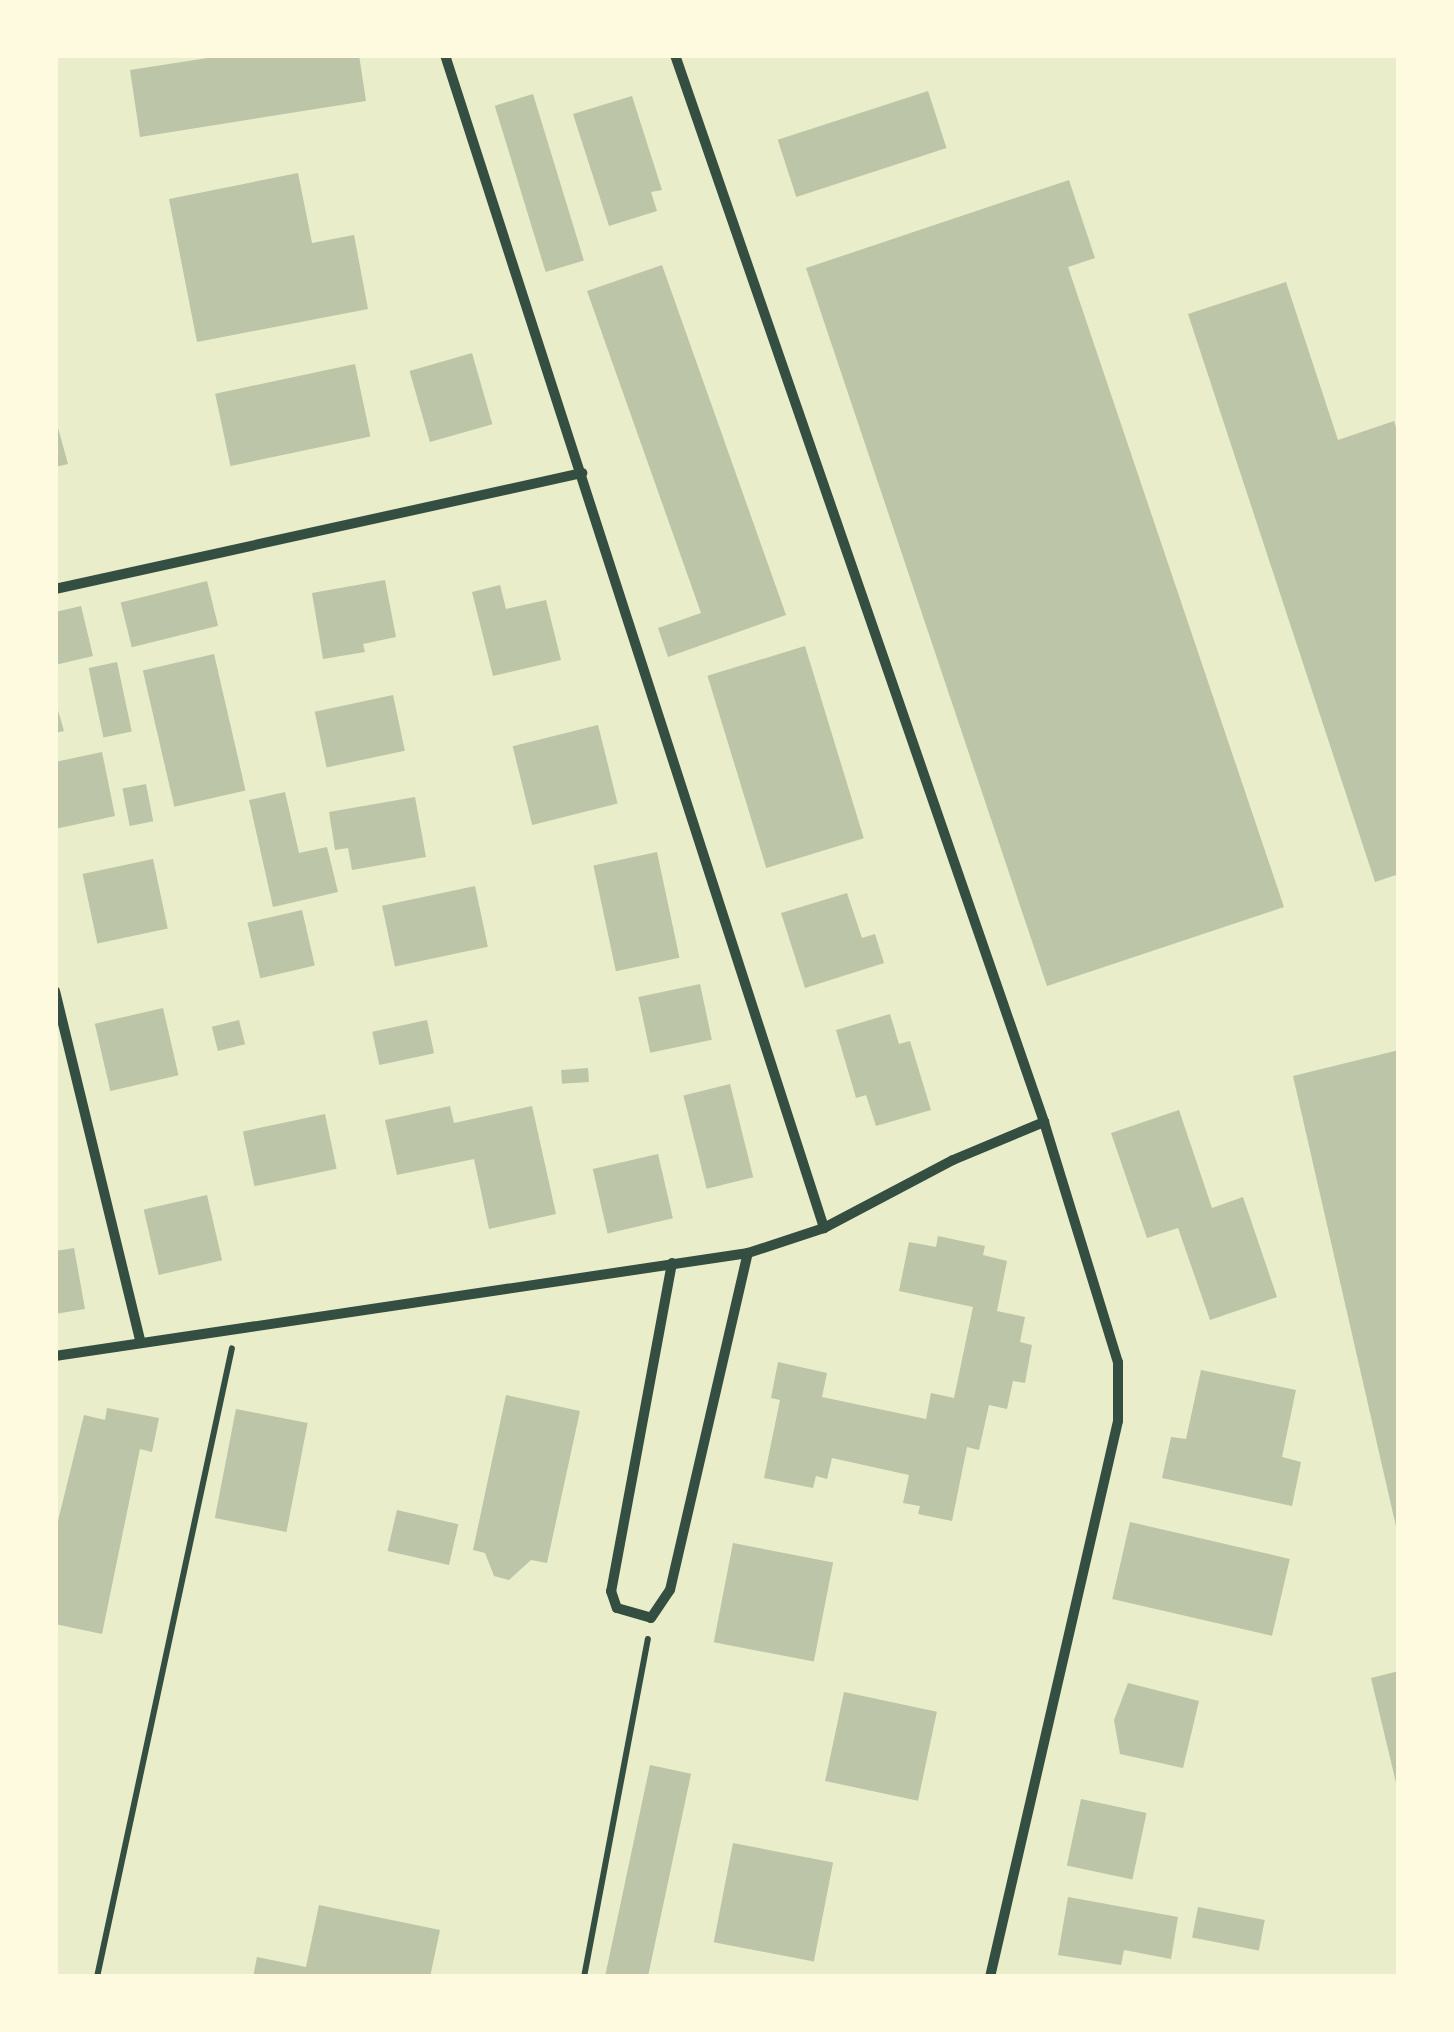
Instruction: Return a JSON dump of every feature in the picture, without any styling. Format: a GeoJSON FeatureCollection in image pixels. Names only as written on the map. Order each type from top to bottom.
{"type":"FeatureCollection","features":[{"type":"Feature","properties":{"kind":"street"},"geometry":{"type":"LineString","coordinates":[[445,55],[824,1228]]}},
{"type":"Feature","properties":{"kind":"street"},"geometry":{"type":"LineString","coordinates":[[676,55],[1044,1122],[1118,1362],[1118,1421],[990,1977]]}},
{"type":"Feature","properties":{"kind":"street"},"geometry":{"type":"LineString","coordinates":[[55,590],[582,473]]}},
{"type":"Feature","properties":{"kind":"street"},"geometry":{"type":"LineString","coordinates":[[55,991],[141,1342]]}},
{"type":"Feature","properties":{"kind":"street"},"geometry":{"type":"LineString","coordinates":[[55,1356],[748,1252],[824,1228],[953,1160],[1044,1122]]}},
{"type":"Feature","properties":{"kind":"street"},"geometry":{"type":"LineString","coordinates":[[672,1263],[611,1590],[617,1608],[652,1618],[670,1590],[748,1252]]}},
{"type":"Feature","properties":{"kind":"path"},"geometry":{"type":"LineString","coordinates":[[97,1977],[236,1330]]}},
{"type":"Feature","properties":{"kind":"path"},"geometry":{"type":"LineString","coordinates":[[584,1977],[652,1618]]}},
{"type":"Feature","properties":{"kind":"building"},"geometry":{"type":"Polygon","coordinates":[[[227,55],[359,55],[366,101],[140,137],[130,70],[227,55]]]}},
{"type":"Feature","properties":{"kind":"building"},"geometry":{"type":"Polygon","coordinates":[[[928,91],[947,148],[796,197],[778,140],[928,91]]]}},
{"type":"Feature","properties":{"kind":"building"},"geometry":{"type":"Polygon","coordinates":[[[533,94],[584,260],[546,272],[495,106],[533,94]]]}},
{"type":"Feature","properties":{"kind":"building"},"geometry":{"type":"Polygon","coordinates":[[[632,96],[662,190],[651,192],[657,211],[609,226],[573,114],[632,96]]]}},
{"type":"Feature","properties":{"kind":"building"},"geometry":{"type":"Polygon","coordinates":[[[298,173],[312,243],[354,235],[368,309],[197,342],[169,199],[298,173]]]}},
{"type":"Feature","properties":{"kind":"building"},"geometry":{"type":"Polygon","coordinates":[[[1069,180],[1095,258],[1068,267],[1284,907],[1047,986],[806,268],[1069,180]]]}},
{"type":"Feature","properties":{"kind":"building"},"geometry":{"type":"Polygon","coordinates":[[[662,265],[786,615],[668,657],[658,628],[701,613],[587,291],[662,265]]]}},
{"type":"Feature","properties":{"kind":"building"},"geometry":{"type":"Polygon","coordinates":[[[1286,282],[1338,440],[1394,421],[1399,436],[1399,874],[1375,882],[1188,314],[1286,282]]]}},
{"type":"Feature","properties":{"kind":"building"},"geometry":{"type":"Polygon","coordinates":[[[472,353],[492,424],[430,442],[410,371],[472,353]]]}},
{"type":"Feature","properties":{"kind":"building"},"geometry":{"type":"Polygon","coordinates":[[[355,364],[370,436],[231,466],[215,394],[355,364]]]}},
{"type":"Feature","properties":{"kind":"building"},"geometry":{"type":"Polygon","coordinates":[[[55,417],[68,464],[55,467],[55,417]]]}},
{"type":"Feature","properties":{"kind":"building"},"geometry":{"type":"Polygon","coordinates":[[[385,580],[396,637],[363,644],[365,652],[323,659],[312,593],[385,580]]]}},
{"type":"Feature","properties":{"kind":"building"},"geometry":{"type":"Polygon","coordinates":[[[207,581],[218,626],[132,647],[121,603],[207,581]]]}},
{"type":"Feature","properties":{"kind":"building"},"geometry":{"type":"Polygon","coordinates":[[[500,585],[506,609],[546,600],[561,660],[493,676],[472,592],[500,585]]]}},
{"type":"Feature","properties":{"kind":"building"},"geometry":{"type":"Polygon","coordinates":[[[81,606],[93,656],[55,665],[55,612],[81,606]]]}},
{"type":"Feature","properties":{"kind":"building"},"geometry":{"type":"Polygon","coordinates":[[[805,646],[864,838],[766,868],[707,676],[805,646]]]}},
{"type":"Feature","properties":{"kind":"building"},"geometry":{"type":"Polygon","coordinates":[[[214,654],[245,790],[174,807],[143,670],[214,654]]]}},
{"type":"Feature","properties":{"kind":"building"},"geometry":{"type":"Polygon","coordinates":[[[117,662],[132,731],[103,737],[89,668],[117,662]]]}},
{"type":"Feature","properties":{"kind":"building"},"geometry":{"type":"Polygon","coordinates":[[[393,695],[405,751],[327,767],[315,712],[393,695]]]}},
{"type":"Feature","properties":{"kind":"building"},"geometry":{"type":"Polygon","coordinates":[[[55,700],[64,731],[55,733],[55,700]]]}},
{"type":"Feature","properties":{"kind":"building"},"geometry":{"type":"Polygon","coordinates":[[[598,725],[618,804],[532,825],[513,746],[598,725]]]}},
{"type":"Feature","properties":{"kind":"building"},"geometry":{"type":"Polygon","coordinates":[[[102,752],[115,816],[55,829],[55,762],[102,752]]]}},
{"type":"Feature","properties":{"kind":"building"},"geometry":{"type":"Polygon","coordinates":[[[146,784],[153,821],[130,826],[122,789],[146,784]]]}},
{"type":"Feature","properties":{"kind":"building"},"geometry":{"type":"Polygon","coordinates":[[[285,792],[299,853],[327,847],[338,892],[273,907],[249,800],[285,792]]]}},
{"type":"Feature","properties":{"kind":"building"},"geometry":{"type":"Polygon","coordinates":[[[415,797],[426,857],[352,870],[348,848],[335,850],[329,812],[415,797]]]}},
{"type":"Feature","properties":{"kind":"building"},"geometry":{"type":"Polygon","coordinates":[[[657,852],[679,958],[616,971],[593,866],[657,852]]]}},
{"type":"Feature","properties":{"kind":"building"},"geometry":{"type":"Polygon","coordinates":[[[153,859],[168,928],[97,943],[83,874],[153,859]]]}},
{"type":"Feature","properties":{"kind":"building"},"geometry":{"type":"Polygon","coordinates":[[[475,886],[488,947],[395,966],[382,906],[475,886]]]}},
{"type":"Feature","properties":{"kind":"building"},"geometry":{"type":"Polygon","coordinates":[[[847,893],[862,938],[875,934],[884,963],[805,988],[781,913],[847,893]]]}},
{"type":"Feature","properties":{"kind":"building"},"geometry":{"type":"Polygon","coordinates":[[[302,910],[315,966],[260,978],[247,923],[302,910]]]}},
{"type":"Feature","properties":{"kind":"building"},"geometry":{"type":"Polygon","coordinates":[[[700,984],[712,1040],[650,1053],[638,997],[700,984]]]}},
{"type":"Feature","properties":{"kind":"building"},"geometry":{"type":"Polygon","coordinates":[[[163,1008],[179,1075],[110,1091],[95,1024],[163,1008]]]}},
{"type":"Feature","properties":{"kind":"building"},"geometry":{"type":"Polygon","coordinates":[[[890,1014],[899,1044],[910,1041],[931,1110],[876,1126],[866,1095],[856,1098],[836,1030],[890,1014]]]}},
{"type":"Feature","properties":{"kind":"building"},"geometry":{"type":"Polygon","coordinates":[[[239,1020],[245,1044],[218,1051],[212,1027],[239,1020]]]}},
{"type":"Feature","properties":{"kind":"building"},"geometry":{"type":"Polygon","coordinates":[[[427,1020],[434,1053],[379,1065],[372,1032],[427,1020]]]}},
{"type":"Feature","properties":{"kind":"building"},"geometry":{"type":"Polygon","coordinates":[[[1399,1050],[1399,1531],[1397,1531],[1293,1076],[1399,1050]]]}},
{"type":"Feature","properties":{"kind":"building"},"geometry":{"type":"Polygon","coordinates":[[[588,1068],[589,1082],[562,1084],[561,1070],[588,1068]]]}},
{"type":"Feature","properties":{"kind":"building"},"geometry":{"type":"Polygon","coordinates":[[[730,1084],[753,1177],[707,1189],[683,1096],[730,1084]]]}},
{"type":"Feature","properties":{"kind":"building"},"geometry":{"type":"Polygon","coordinates":[[[450,1106],[454,1123],[532,1106],[556,1214],[489,1229],[474,1159],[397,1175],[385,1120],[450,1106]]]}},
{"type":"Feature","properties":{"kind":"building"},"geometry":{"type":"Polygon","coordinates":[[[1179,1110],[1212,1208],[1243,1197],[1277,1297],[1210,1320],[1178,1228],[1147,1238],[1111,1133],[1179,1110]]]}},
{"type":"Feature","properties":{"kind":"building"},"geometry":{"type":"Polygon","coordinates":[[[325,1114],[337,1169],[254,1186],[243,1131],[325,1114]]]}},
{"type":"Feature","properties":{"kind":"building"},"geometry":{"type":"Polygon","coordinates":[[[658,1154],[673,1218],[608,1233],[593,1169],[658,1154]]]}},
{"type":"Feature","properties":{"kind":"building"},"geometry":{"type":"Polygon","coordinates":[[[207,1195],[222,1260],[159,1275],[144,1210],[207,1195]]]}},
{"type":"Feature","properties":{"kind":"building"},"geometry":{"type":"Polygon","coordinates":[[[938,1236],[985,1246],[983,1255],[1007,1261],[997,1311],[1025,1317],[1020,1342],[1032,1345],[1025,1383],[1013,1381],[1007,1409],[989,1405],[979,1450],[967,1447],[952,1521],[918,1514],[920,1506],[903,1503],[909,1475],[832,1458],[827,1479],[816,1476],[813,1488],[764,1478],[780,1400],[771,1398],[778,1362],[827,1373],[822,1397],[926,1419],[931,1393],[954,1398],[973,1307],[899,1291],[909,1242],[936,1247],[938,1236]]]}},
{"type":"Feature","properties":{"kind":"building"},"geometry":{"type":"Polygon","coordinates":[[[74,1248],[85,1309],[55,1314],[55,1251],[74,1248]]]}},
{"type":"Feature","properties":{"kind":"building"},"geometry":{"type":"Polygon","coordinates":[[[1201,1370],[1296,1390],[1282,1457],[1301,1462],[1292,1506],[1162,1478],[1171,1437],[1186,1439],[1201,1370]]]}},
{"type":"Feature","properties":{"kind":"building"},"geometry":{"type":"Polygon","coordinates":[[[506,1395],[580,1411],[547,1563],[531,1560],[509,1580],[494,1576],[485,1553],[473,1550],[506,1395]]]}},
{"type":"Feature","properties":{"kind":"building"},"geometry":{"type":"Polygon","coordinates":[[[107,1408],[159,1418],[152,1452],[140,1449],[102,1634],[55,1624],[55,1533],[84,1415],[105,1420],[107,1408]]]}},
{"type":"Feature","properties":{"kind":"building"},"geometry":{"type":"Polygon","coordinates":[[[236,1409],[308,1423],[286,1532],[215,1518],[236,1409]]]}},
{"type":"Feature","properties":{"kind":"building"},"geometry":{"type":"Polygon","coordinates":[[[397,1510],[458,1524],[449,1565],[388,1551],[397,1510]]]}},
{"type":"Feature","properties":{"kind":"building"},"geometry":{"type":"Polygon","coordinates":[[[1130,1522],[1290,1559],[1272,1636],[1112,1599],[1130,1522]]]}},
{"type":"Feature","properties":{"kind":"building"},"geometry":{"type":"Polygon","coordinates":[[[733,1543],[833,1562],[814,1662],[714,1642],[733,1543]]]}},
{"type":"Feature","properties":{"kind":"building"},"geometry":{"type":"Polygon","coordinates":[[[1399,1671],[1399,1791],[1398,1791],[1371,1678],[1399,1671]]]}},
{"type":"Feature","properties":{"kind":"building"},"geometry":{"type":"Polygon","coordinates":[[[1128,1683],[1199,1701],[1183,1768],[1120,1754],[1114,1720],[1128,1683]]]}},
{"type":"Feature","properties":{"kind":"building"},"geometry":{"type":"Polygon","coordinates":[[[844,1692],[937,1712],[918,1801],[825,1781],[844,1692]]]}},
{"type":"Feature","properties":{"kind":"building"},"geometry":{"type":"Polygon","coordinates":[[[650,1765],[691,1774],[648,1977],[605,1977],[650,1765]]]}},
{"type":"Feature","properties":{"kind":"building"},"geometry":{"type":"Polygon","coordinates":[[[1081,1799],[1147,1813],[1132,1879],[1067,1866],[1081,1799]]]}},
{"type":"Feature","properties":{"kind":"building"},"geometry":{"type":"Polygon","coordinates":[[[733,1843],[833,1862],[814,1962],[714,1942],[733,1843]]]}},
{"type":"Feature","properties":{"kind":"building"},"geometry":{"type":"Polygon","coordinates":[[[1068,1897],[1178,1917],[1171,1959],[1124,1950],[1121,1965],[1058,1955],[1068,1897]]]}},
{"type":"Feature","properties":{"kind":"building"},"geometry":{"type":"Polygon","coordinates":[[[319,1905],[440,1930],[430,1977],[253,1977],[257,1957],[306,1967],[319,1905]]]}},
{"type":"Feature","properties":{"kind":"building"},"geometry":{"type":"Polygon","coordinates":[[[1198,1907],[1265,1920],[1259,1950],[1192,1937],[1198,1907]]]}}]}
